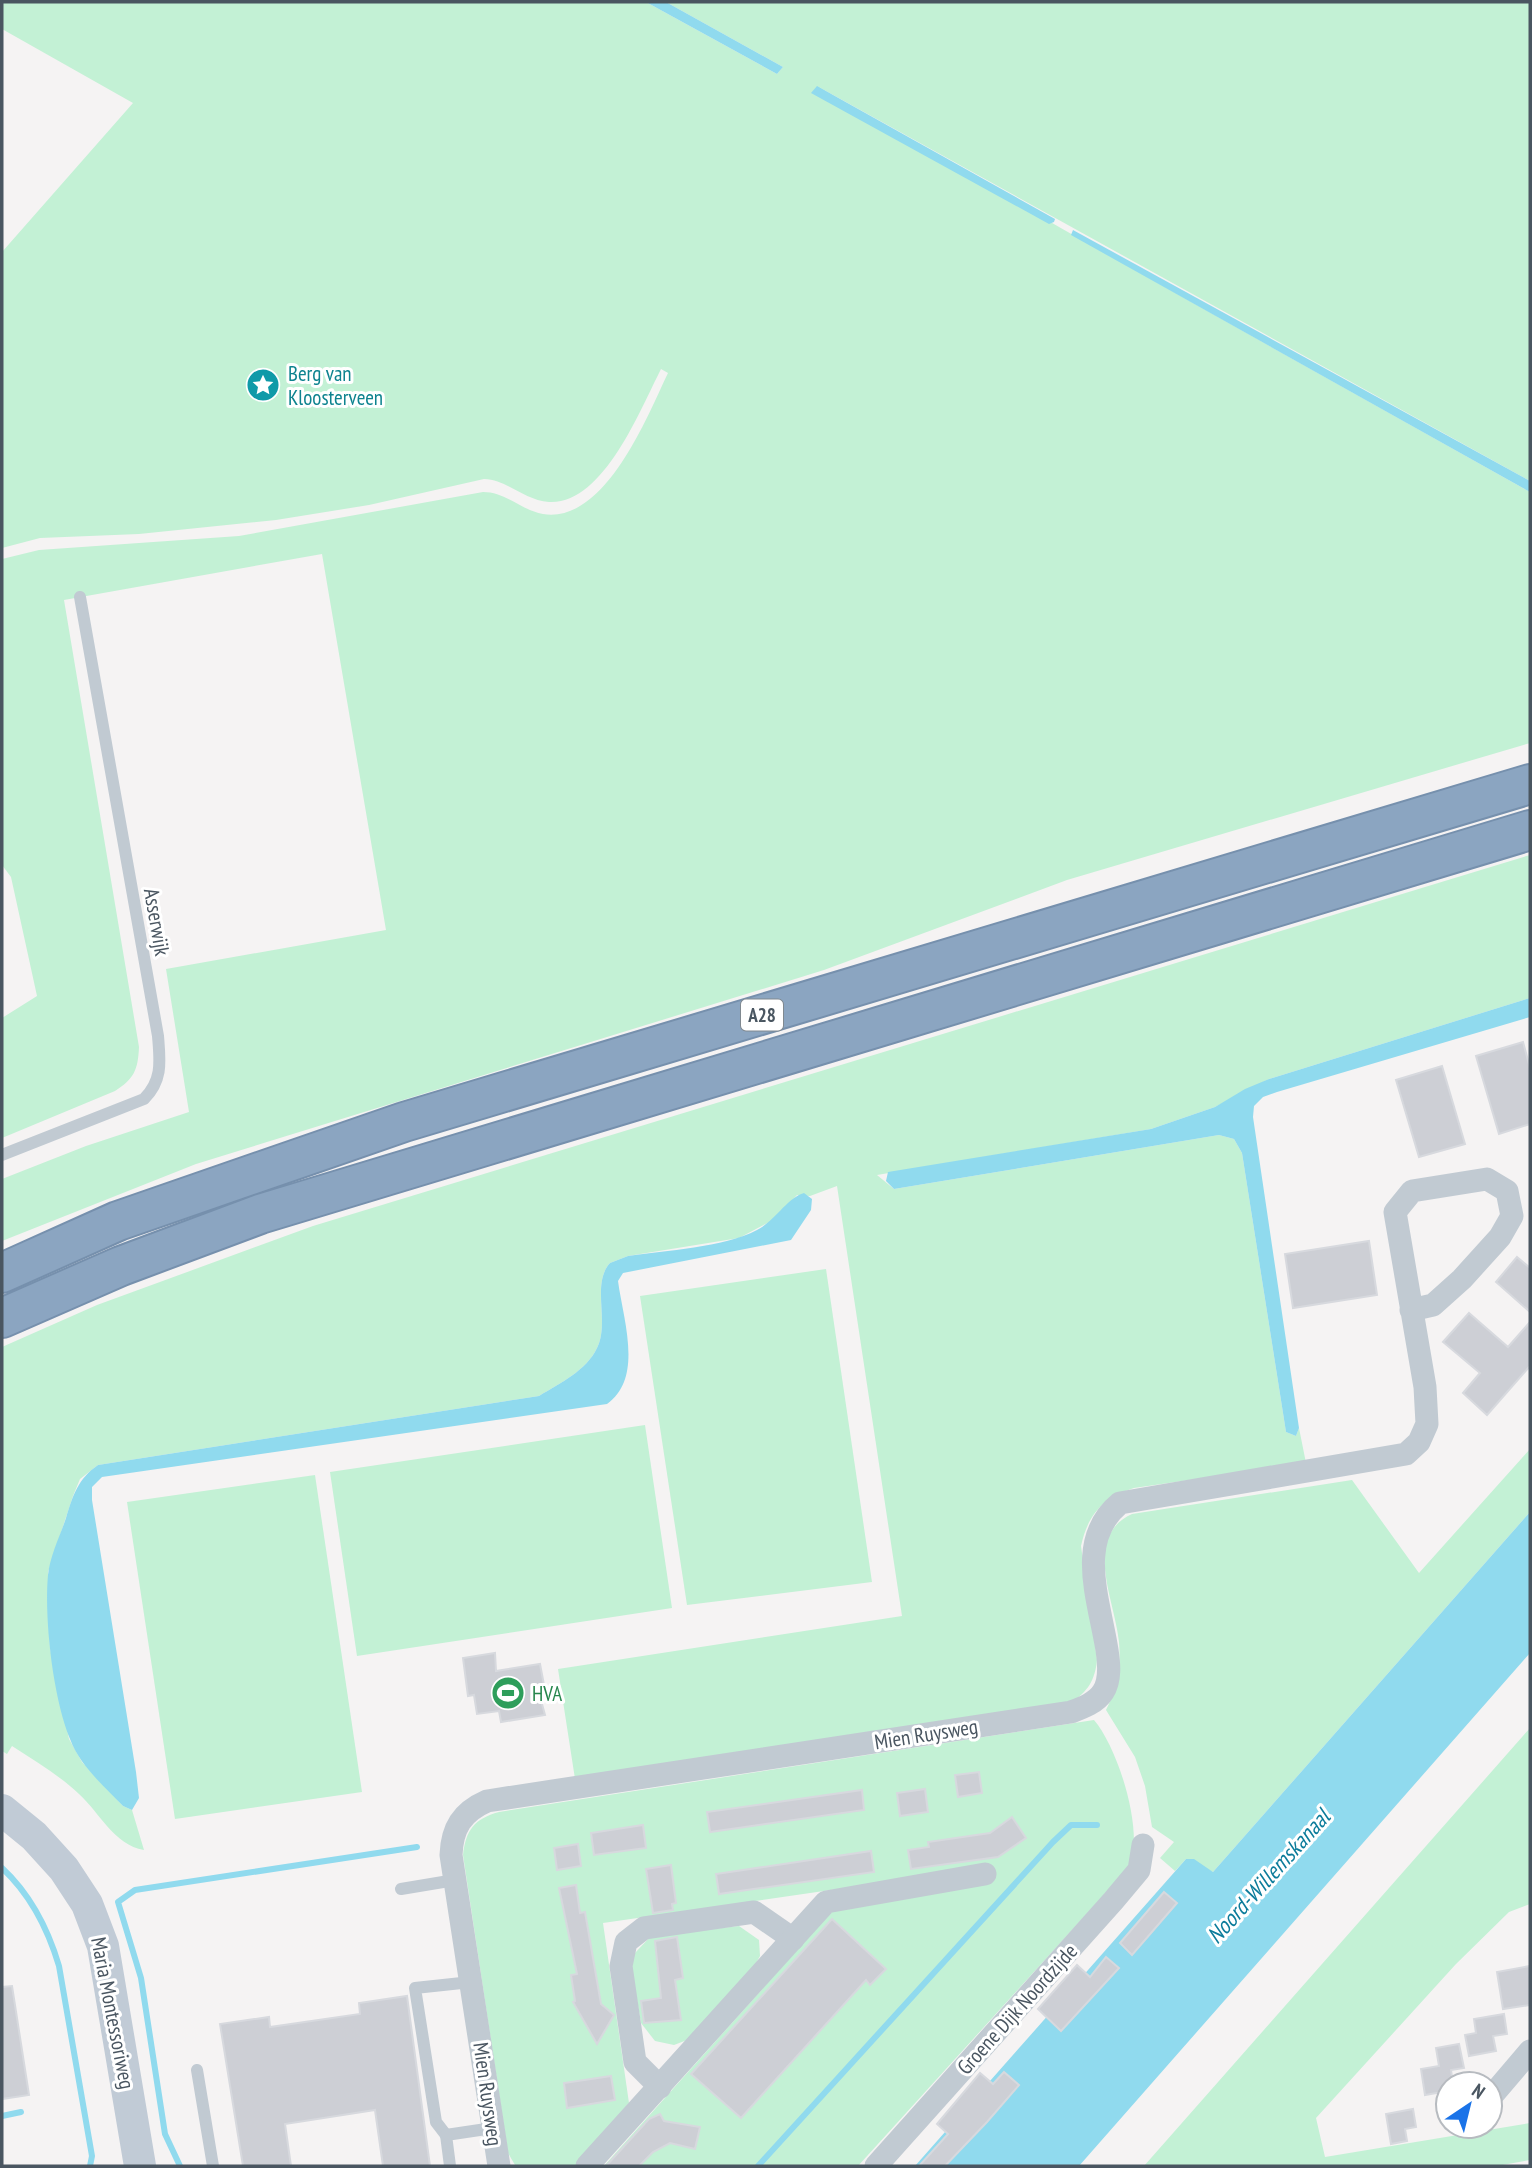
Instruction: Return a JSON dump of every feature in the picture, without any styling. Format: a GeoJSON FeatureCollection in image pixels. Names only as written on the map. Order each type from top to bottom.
{"type":"FeatureCollection","features":[{"type":"Feature","properties":{"kind":"highway","name":"A28"},"geometry":{"type":"LineString","coordinates":[[2,1273],[118,1221],[404,1122],[1530,783]]}},
{"type":"Feature","properties":{"kind":"highway","name":"A28"},"geometry":{"type":"LineString","coordinates":[[2,1318],[121,1266],[274,1210],[1530,830]]}},
{"type":"Feature","properties":{"kind":"street","name":"Mien Ruysweg"},"geometry":{"type":"LineString","coordinates":[[499,2166],[455,1880],[452,1839],[457,1825],[466,1813],[487,1801],[1072,1712],[1089,1705],[1103,1692],[1110,1667],[1091,1552],[1106,1514],[1120,1503],[1406,1454],[1419,1443],[1427,1424],[1424,1387],[1411,1310],[1395,1212],[1412,1191],[1487,1179],[1507,1191],[1512,1216],[1500,1237],[1462,1279],[1433,1305],[1411,1310]]}},
{"type":"Feature","properties":{"kind":"street","name":"Maria Montessoriweg"},"geometry":{"type":"LineString","coordinates":[[2,1811],[34,1836],[64,1869],[87,1904],[103,1945],[140,2166]]}},
{"type":"Feature","properties":{"kind":"street","name":"Maria Montessoriweg"},"geometry":{"type":"LineString","coordinates":[[2,1833],[38,1865],[51,1882],[70,1913],[84,1949],[121,2166]]}},
{"type":"Feature","properties":{"kind":"street","name":"Groene Dijk Noordzijde"},"geometry":{"type":"LineString","coordinates":[[876,2166],[1139,1870],[1143,1845]]}},
{"type":"Feature","properties":{"kind":"street"},"geometry":{"type":"LineString","coordinates":[[587,2166],[832,1899],[985,1874]]}},
{"type":"Feature","properties":{"kind":"street"},"geometry":{"type":"LineString","coordinates":[[660,2087],[635,2062],[621,1966],[626,1942],[644,1928],[754,1912],[793,1940]]}},
{"type":"Feature","properties":{"kind":"street"},"geometry":{"type":"LineString","coordinates":[[1504,2082],[1530,2051]]}},
{"type":"Feature","properties":{"kind":"lane","name":"Asserwijk"},"geometry":{"type":"LineString","coordinates":[[2,1155],[144,1099],[158,1083],[160,1073],[158,1036],[80,597]]}},
{"type":"Feature","properties":{"kind":"lane"},"geometry":{"type":"LineString","coordinates":[[401,1888],[455,1880]]}},
{"type":"Feature","properties":{"kind":"lane"},"geometry":{"type":"LineString","coordinates":[[450,2166],[446,2135],[436,2122],[415,1988],[471,1982]]}},
{"type":"Feature","properties":{"kind":"lane"},"geometry":{"type":"LineString","coordinates":[[197,2070],[212,2161]]}},
{"type":"Feature","properties":{"kind":"lane"},"geometry":{"type":"LineString","coordinates":[[446,2135],[493,2128]]}},
{"type":"Feature","properties":{"kind":"green space"},"geometry":{"type":"Polygon","coordinates":[[[2,2],[646,2],[777,74],[783,67],[666,2],[1530,2],[1530,481],[817,86],[1083,241],[1530,492],[1530,743],[1067,880],[824,970],[196,1164],[2,1241],[2,1179],[86,1146],[189,1112],[166,969],[386,930],[322,554],[64,600],[139,1047],[136,1068],[131,1078],[115,1091],[2,1138],[2,1018],[37,996],[11,877],[2,865],[2,559],[39,550],[239,536],[483,492],[499,495],[543,514],[565,513],[586,502],[621,464],[636,440],[668,373],[661,369],[631,430],[603,472],[586,488],[568,499],[549,502],[540,500],[493,480],[484,479],[369,505],[276,520],[139,534],[40,538],[2,548],[2,252],[133,103],[2,29],[2,2]]]}},
{"type":"Feature","properties":{"kind":"green space"},"geometry":{"type":"Polygon","coordinates":[[[1530,855],[1530,998],[1269,1079],[1215,1107],[1151,1129],[877,1175],[894,1189],[1219,1135],[1234,1139],[1242,1153],[1286,1432],[1296,1436],[1299,1428],[1306,1463],[1134,1488],[1105,1502],[1098,1509],[1088,1525],[1081,1546],[1096,1667],[1086,1690],[1070,1703],[575,1779],[558,1669],[902,1616],[837,1186],[810,1196],[797,1195],[775,1219],[739,1238],[628,1256],[610,1263],[602,1281],[602,1327],[597,1348],[579,1370],[539,1396],[98,1465],[80,1479],[48,1572],[50,1648],[69,1739],[82,1762],[123,1806],[132,1810],[144,1850],[124,1842],[79,1794],[47,1768],[12,1746],[7,1754],[2,1751],[2,1347],[97,1305],[313,1226],[1530,855]]]}},
{"type":"Feature","properties":{"kind":"green space"},"geometry":{"type":"Polygon","coordinates":[[[826,1269],[872,1582],[687,1605],[640,1296],[826,1269]]]}},
{"type":"Feature","properties":{"kind":"green space"},"geometry":{"type":"Polygon","coordinates":[[[645,1425],[672,1608],[357,1656],[330,1472],[645,1425]]]}},
{"type":"Feature","properties":{"kind":"green space"},"geometry":{"type":"Polygon","coordinates":[[[1530,1449],[1530,1512],[1213,1872],[1186,1859],[1175,1871],[1160,1858],[1174,1842],[1152,1827],[1145,1786],[1135,1757],[1106,1710],[1116,1685],[1120,1660],[1105,1571],[1108,1538],[1117,1524],[1132,1514],[1352,1480],[1419,1573],[1530,1449]]]}},
{"type":"Feature","properties":{"kind":"green space"},"geometry":{"type":"Polygon","coordinates":[[[315,1475],[362,1792],[175,1819],[127,1502],[315,1475]]]}},
{"type":"Feature","properties":{"kind":"green space"},"geometry":{"type":"Polygon","coordinates":[[[1094,1720],[1112,1750],[1126,1790],[1134,1832],[1130,1866],[858,2166],[604,2166],[833,1910],[989,1867],[603,1923],[629,2103],[575,2166],[515,2165],[508,2153],[463,1855],[466,1839],[477,1822],[499,1812],[1094,1720]]]}},
{"type":"Feature","properties":{"kind":"green space"},"geometry":{"type":"Polygon","coordinates":[[[1530,1728],[1530,1904],[1509,1912],[1456,1964],[1316,2118],[1325,2157],[1434,2139],[1504,2140],[1504,2127],[1530,2123],[1530,2160],[1497,2166],[1144,2166],[1530,1728]]]}},
{"type":"Feature","properties":{"kind":"green space"},"geometry":{"type":"Polygon","coordinates":[[[739,1926],[759,1940],[760,1956],[755,1965],[687,2040],[674,2045],[655,2041],[641,2023],[631,1965],[635,1953],[651,1936],[739,1926]]]}},
{"type":"Feature","properties":{"kind":"water"},"geometry":{"type":"Polygon","coordinates":[[[646,2],[666,2],[783,67],[777,74],[646,2]]]}},
{"type":"Feature","properties":{"kind":"water"},"geometry":{"type":"Polygon","coordinates":[[[817,86],[1055,219],[1054,222],[1049,224],[811,93],[817,86]]]}},
{"type":"Feature","properties":{"kind":"water"},"geometry":{"type":"Polygon","coordinates":[[[1073,230],[1530,481],[1530,492],[1071,235],[1073,230]]]}},
{"type":"Feature","properties":{"kind":"water"},"geometry":{"type":"Polygon","coordinates":[[[1530,998],[1530,1017],[1277,1092],[1263,1097],[1254,1106],[1253,1117],[1299,1428],[1296,1436],[1286,1432],[1242,1153],[1234,1139],[1219,1135],[894,1189],[886,1181],[888,1172],[1151,1129],[1215,1107],[1245,1089],[1269,1079],[1530,998]]]}},
{"type":"Feature","properties":{"kind":"water"},"geometry":{"type":"Polygon","coordinates":[[[804,1193],[812,1199],[811,1210],[791,1240],[623,1273],[618,1281],[628,1364],[618,1393],[607,1404],[102,1477],[92,1487],[92,1500],[136,1772],[139,1798],[132,1810],[123,1806],[86,1767],[74,1749],[59,1702],[51,1658],[47,1593],[51,1561],[71,1502],[77,1488],[91,1470],[98,1465],[539,1396],[579,1370],[597,1348],[602,1327],[602,1281],[610,1263],[628,1256],[694,1248],[743,1236],[763,1226],[804,1193]]]}},
{"type":"Feature","properties":{"kind":"water","name":"Noord-Willemskanaal"},"geometry":{"type":"Polygon","coordinates":[[[1530,1512],[1530,1653],[1079,2166],[915,2166],[1186,1859],[1194,1859],[1213,1872],[1530,1512]]]}},
{"type":"Feature","properties":{"kind":"building"},"geometry":{"type":"Polygon","coordinates":[[[1523,1042],[1530,1068],[1530,1124],[1499,1134],[1476,1056],[1523,1042]]]}},
{"type":"Feature","properties":{"kind":"building"},"geometry":{"type":"Polygon","coordinates":[[[1442,1066],[1465,1144],[1419,1157],[1396,1080],[1442,1066]]]}},
{"type":"Feature","properties":{"kind":"building"},"geometry":{"type":"Polygon","coordinates":[[[1369,1241],[1377,1295],[1293,1308],[1285,1254],[1369,1241]]]}},
{"type":"Feature","properties":{"kind":"building"},"geometry":{"type":"Polygon","coordinates":[[[1517,1257],[1530,1268],[1530,1312],[1496,1282],[1517,1257]]]}},
{"type":"Feature","properties":{"kind":"building"},"geometry":{"type":"Polygon","coordinates":[[[1469,1313],[1508,1347],[1530,1322],[1530,1366],[1487,1415],[1463,1393],[1480,1373],[1443,1342],[1469,1313]]]}},
{"type":"Feature","properties":{"kind":"building"},"geometry":{"type":"Polygon","coordinates":[[[495,1653],[496,1671],[540,1664],[544,1685],[537,1686],[545,1715],[501,1722],[499,1711],[477,1714],[474,1695],[468,1696],[463,1658],[495,1653]]]}},
{"type":"Feature","properties":{"kind":"building"},"geometry":{"type":"Polygon","coordinates":[[[979,1772],[982,1793],[958,1797],[955,1775],[979,1772]]]}},
{"type":"Feature","properties":{"kind":"building"},"geometry":{"type":"Polygon","coordinates":[[[925,1789],[928,1812],[900,1816],[897,1793],[925,1789]]]}},
{"type":"Feature","properties":{"kind":"building"},"geometry":{"type":"Polygon","coordinates":[[[862,1790],[864,1810],[710,1832],[707,1812],[862,1790]]]}},
{"type":"Feature","properties":{"kind":"building"},"geometry":{"type":"Polygon","coordinates":[[[1012,1817],[1026,1838],[998,1857],[911,1869],[908,1850],[929,1847],[928,1842],[990,1833],[1012,1817]]]}},
{"type":"Feature","properties":{"kind":"building"},"geometry":{"type":"Polygon","coordinates":[[[643,1825],[646,1848],[594,1855],[591,1833],[643,1825]]]}},
{"type":"Feature","properties":{"kind":"building"},"geometry":{"type":"Polygon","coordinates":[[[578,1844],[581,1866],[557,1870],[554,1848],[578,1844]]]}},
{"type":"Feature","properties":{"kind":"building"},"geometry":{"type":"Polygon","coordinates":[[[871,1851],[874,1872],[719,1894],[716,1874],[871,1851]]]}},
{"type":"Feature","properties":{"kind":"building"},"geometry":{"type":"Polygon","coordinates":[[[671,1865],[676,1903],[672,1904],[673,1910],[653,1913],[646,1869],[671,1865]]]}},
{"type":"Feature","properties":{"kind":"building"},"geometry":{"type":"Polygon","coordinates":[[[576,1885],[580,1913],[585,1912],[601,2004],[614,2015],[597,2044],[573,2002],[571,1975],[577,1974],[559,1888],[576,1885]]]}},
{"type":"Feature","properties":{"kind":"building"},"geometry":{"type":"Polygon","coordinates":[[[1164,1892],[1177,1903],[1132,1955],[1120,1943],[1164,1892]]]}},
{"type":"Feature","properties":{"kind":"building"},"geometry":{"type":"Polygon","coordinates":[[[832,1919],[886,1969],[870,1985],[866,1980],[741,2118],[691,2074],[832,1919]]]}},
{"type":"Feature","properties":{"kind":"building"},"geometry":{"type":"Polygon","coordinates":[[[677,1937],[683,1978],[675,1980],[681,2020],[644,2023],[641,2001],[661,1998],[655,1941],[677,1937]]]}},
{"type":"Feature","properties":{"kind":"building"},"geometry":{"type":"Polygon","coordinates":[[[1106,1957],[1119,1968],[1061,2031],[1038,2009],[1077,1965],[1090,1977],[1106,1957]]]}},
{"type":"Feature","properties":{"kind":"building"},"geometry":{"type":"Polygon","coordinates":[[[1530,1966],[1530,2005],[1503,2009],[1497,1972],[1530,1966]]]}},
{"type":"Feature","properties":{"kind":"building"},"geometry":{"type":"Polygon","coordinates":[[[12,1986],[29,2095],[2,2099],[2,1987],[12,1986]]]}},
{"type":"Feature","properties":{"kind":"building"},"geometry":{"type":"Polygon","coordinates":[[[407,1996],[430,2166],[383,2166],[375,2110],[285,2124],[291,2166],[243,2166],[220,2024],[269,2017],[270,2027],[360,2014],[359,2003],[407,1996]]]}},
{"type":"Feature","properties":{"kind":"building"},"geometry":{"type":"Polygon","coordinates":[[[1504,2014],[1507,2034],[1493,2036],[1496,2051],[1469,2056],[1465,2035],[1476,2033],[1474,2019],[1504,2014]]]}},
{"type":"Feature","properties":{"kind":"building"},"geometry":{"type":"Polygon","coordinates":[[[1459,2044],[1464,2068],[1434,2070],[1434,2093],[1425,2095],[1421,2069],[1439,2066],[1436,2048],[1459,2044]]]}},
{"type":"Feature","properties":{"kind":"building"},"geometry":{"type":"Polygon","coordinates":[[[1004,2072],[1019,2085],[987,2122],[945,2166],[919,2166],[948,2134],[937,2124],[980,2073],[993,2084],[1004,2072]]]}},
{"type":"Feature","properties":{"kind":"building"},"geometry":{"type":"Polygon","coordinates":[[[611,2076],[615,2100],[567,2108],[564,2083],[611,2076]]]}},
{"type":"Feature","properties":{"kind":"building"},"geometry":{"type":"Polygon","coordinates":[[[1413,2109],[1416,2127],[1405,2129],[1407,2141],[1391,2144],[1386,2114],[1413,2109]]]}},
{"type":"Feature","properties":{"kind":"building"},"geometry":{"type":"Polygon","coordinates":[[[660,2114],[664,2121],[700,2127],[695,2149],[670,2143],[653,2152],[639,2166],[606,2166],[649,2119],[660,2114]]]}},
{"type":"Feature","properties":{"kind":"waterway"},"geometry":{"type":"LineString","coordinates":[[758,2166],[1053,1842],[1071,1825],[1097,1825]]}},
{"type":"Feature","properties":{"kind":"waterway"},"geometry":{"type":"LineString","coordinates":[[180,2166],[165,2134],[141,1978],[118,1902],[135,1890],[417,1847]]}},
{"type":"Feature","properties":{"kind":"waterway"},"geometry":{"type":"LineString","coordinates":[[2,1868],[21,1889],[37,1913],[59,1966],[92,2156],[90,2166]]}},
{"type":"Feature","properties":{"kind":"waterway"},"geometry":{"type":"LineString","coordinates":[[2,2116],[21,2112]]}},
{"type":"Feature","properties":{"kind":"place","name":"Berg van Kloosterveen"},"geometry":{"type":"Point","coordinates":[263,385]}},
{"type":"Feature","properties":{"kind":"place","name":"HVA"},"geometry":{"type":"Point","coordinates":[508,1693]}}]}
